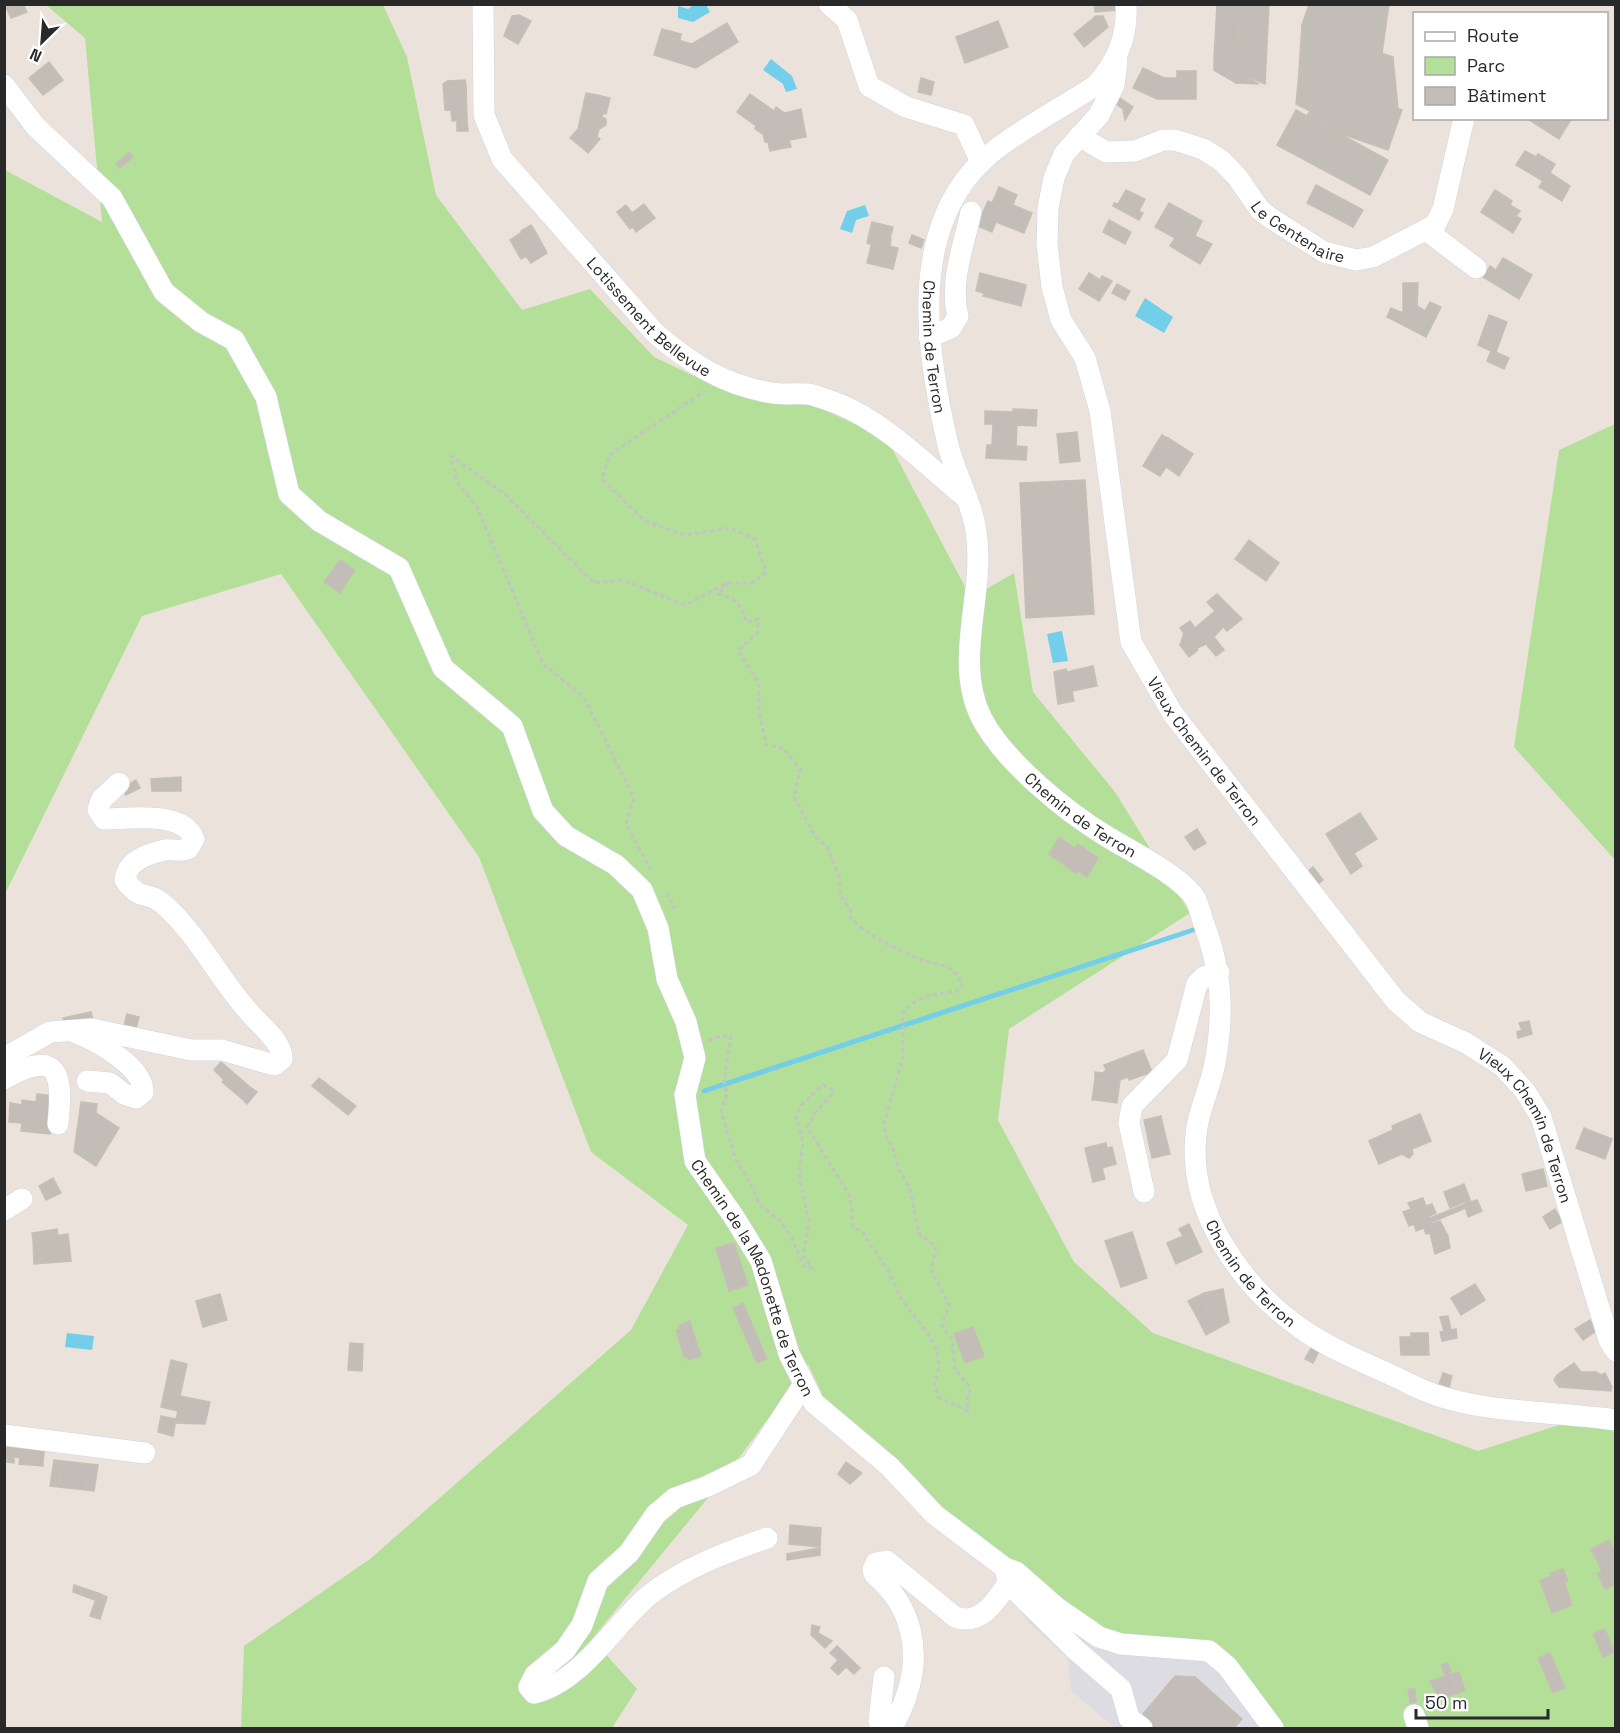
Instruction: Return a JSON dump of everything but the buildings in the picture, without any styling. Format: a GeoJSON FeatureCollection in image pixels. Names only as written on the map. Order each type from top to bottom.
{"type":"FeatureCollection","features":[{"type":"Feature","properties":{"kind":"street","name":"Lotissement Bellevue"},"geometry":{"type":"LineString","coordinates":[[483,4],[483,105],[486,124],[502,159],[655,333],[683,358],[723,380],[774,393],[810,394],[842,405],[891,434],[965,497]]}},
{"type":"Feature","properties":{"kind":"street"},"geometry":{"type":"LineString","coordinates":[[829,4],[847,20],[869,86],[906,106],[964,124],[981,162]]}},
{"type":"Feature","properties":{"kind":"street","name":"Chemin de Terron"},"geometry":{"type":"LineString","coordinates":[[1126,4],[1127,21],[1118,56],[1095,86],[981,162],[953,199],[938,242],[929,294],[929,337],[932,364],[949,449],[976,528],[979,568],[969,681],[983,720],[1012,757],[1049,797],[1102,834],[1156,865],[1194,896],[1221,980],[1216,1058],[1197,1127],[1195,1177],[1215,1229],[1235,1263],[1271,1304],[1307,1333],[1437,1396],[1513,1410],[1616,1420]]}},
{"type":"Feature","properties":{"kind":"street","name":"Vieux Chemin de Terron"},"geometry":{"type":"LineString","coordinates":[[1118,56],[1114,85],[1099,115],[1065,154],[1054,178],[1048,208],[1047,244],[1052,287],[1061,320],[1085,358],[1100,411],[1131,642],[1173,714],[1396,1001],[1420,1022],[1466,1043],[1502,1066],[1525,1091],[1541,1117],[1609,1340],[1616,1351]]}},
{"type":"Feature","properties":{"kind":"street","name":"Chemin de la Madonette de Terron"},"geometry":{"type":"LineString","coordinates":[[4,85],[36,127],[112,198],[164,292],[201,322],[234,340],[266,397],[289,494],[319,521],[399,568],[443,668],[512,726],[543,811],[566,836],[616,865],[642,890],[658,928],[667,979],[686,1022],[695,1058],[685,1095],[695,1161],[734,1216],[761,1261],[789,1354],[814,1403],[890,1467],[934,1515],[1007,1576],[1016,1572],[1057,1608],[1098,1637],[1121,1644],[1209,1651],[1227,1666],[1273,1728]]}},
{"type":"Feature","properties":{"kind":"street","name":"Le Centenaire"},"geometry":{"type":"LineString","coordinates":[[1079,136],[1106,152],[1136,151],[1163,140],[1175,140],[1203,149],[1222,161],[1238,178],[1260,210],[1269,218],[1324,252],[1356,260],[1373,257],[1435,225],[1443,209],[1464,120]]}},
{"type":"Feature","properties":{"kind":"street"},"geometry":{"type":"LineString","coordinates":[[929,337],[951,328],[958,316],[954,302],[957,272],[971,212]]}},
{"type":"Feature","properties":{"kind":"street"},"geometry":{"type":"LineString","coordinates":[[1426,230],[1476,268]]}},
{"type":"Feature","properties":{"kind":"street"},"geometry":{"type":"LineString","coordinates":[[4,1058],[50,1032],[92,1029],[191,1050],[222,1050],[274,1065],[282,1059],[282,1054],[272,1038],[228,988],[214,965],[177,919],[161,902],[138,895],[125,880],[128,868],[134,861],[164,850],[188,849],[194,839],[192,834],[179,824],[163,818],[104,819],[98,810],[101,800],[119,783]]}},
{"type":"Feature","properties":{"kind":"street"},"geometry":{"type":"LineString","coordinates":[[1144,1192],[1129,1123],[1132,1106],[1177,1060],[1197,984],[1204,977],[1219,972]]}},
{"type":"Feature","properties":{"kind":"street"},"geometry":{"type":"LineString","coordinates":[[70,1030],[113,1052],[136,1073],[144,1084],[143,1092],[136,1098],[124,1094],[110,1083],[87,1081]]}},
{"type":"Feature","properties":{"kind":"street"},"geometry":{"type":"LineString","coordinates":[[4,1078],[30,1066],[43,1064],[49,1067],[56,1073],[61,1085],[58,1124]]}},
{"type":"Feature","properties":{"kind":"street"},"geometry":{"type":"LineString","coordinates":[[767,1538],[678,1574],[646,1598],[596,1652],[563,1678],[542,1691],[534,1693],[529,1688],[535,1675],[565,1650],[582,1625],[598,1581],[629,1553],[656,1514],[675,1498],[708,1486],[751,1465],[804,1384]]}},
{"type":"Feature","properties":{"kind":"street"},"geometry":{"type":"LineString","coordinates":[[4,1435],[146,1453]]}},
{"type":"Feature","properties":{"kind":"street"},"geometry":{"type":"LineString","coordinates":[[884,1677],[878,1715],[879,1721],[887,1727],[892,1726],[897,1720],[909,1688],[914,1661],[913,1637],[901,1604],[875,1575],[873,1570],[876,1563],[887,1561],[955,1617],[965,1621],[974,1620],[994,1604],[1007,1576],[1077,1652],[1121,1689],[1129,1718],[1142,1728]]}},
{"type":"Feature","properties":{"kind":"path"},"geometry":{"type":"LineString","coordinates":[[652,872],[626,824],[634,798],[584,697],[543,664],[476,505],[457,482],[452,456],[505,494],[594,583],[623,580],[685,605],[728,583],[752,583],[766,572],[755,539],[730,528],[685,535],[645,521],[602,478],[609,455],[723,380]]}},
{"type":"Feature","properties":{"kind":"path"},"geometry":{"type":"LineString","coordinates":[[692,1047],[701,1046],[716,1037],[731,1036],[724,1080],[727,1094],[721,1110],[736,1163],[747,1176],[759,1204],[780,1221],[792,1238],[803,1266],[812,1268],[804,1256],[803,1248],[809,1221],[799,1175],[803,1142],[796,1117],[801,1105],[815,1090],[823,1085],[832,1089],[832,1094],[807,1127],[850,1196],[853,1227],[864,1233],[870,1247],[886,1266],[902,1300],[930,1335],[939,1355],[939,1372],[934,1382],[939,1397],[968,1411],[967,1398],[971,1388],[955,1370],[952,1339],[942,1326],[949,1304],[931,1270],[936,1247],[919,1233],[909,1186],[898,1168],[892,1145],[887,1141],[884,1124],[903,1057],[903,1013],[914,1000],[932,994],[956,992],[963,985],[956,972],[939,962],[924,961],[868,932],[850,917],[851,911],[841,896],[839,875],[827,847],[815,836],[794,797],[800,769],[783,748],[766,745],[759,709],[759,683],[738,651],[758,632],[758,619],[747,623],[742,608],[732,596],[718,594],[728,583]]}},
{"type":"Feature","properties":{"kind":"path"},"geometry":{"type":"LineString","coordinates":[[654,917],[675,907],[663,889]]}},
{"type":"Feature","properties":{"kind":"shaded area"},"geometry":{"type":"Polygon","coordinates":[[[1010,1597],[1207,1657],[1266,1728],[1115,1728],[1071,1691],[1068,1658],[1029,1623],[1010,1597]]]}},
{"type":"Feature","properties":{"kind":"green space"},"geometry":{"type":"Polygon","coordinates":[[[46,5],[383,5],[407,57],[436,195],[522,310],[590,289],[654,357],[732,394],[814,405],[887,439],[971,598],[1014,573],[1033,692],[1115,792],[1190,913],[1009,1029],[998,1120],[1074,1262],[1153,1333],[1478,1451],[1615,1407],[1615,1728],[1265,1728],[1207,1657],[1075,1628],[825,1401],[808,1364],[725,1477],[592,1639],[637,1689],[612,1728],[241,1728],[244,1646],[370,1559],[631,1330],[688,1225],[591,1152],[479,857],[281,574],[142,616],[5,894],[5,170],[102,222],[85,38],[46,5]]]}},
{"type":"Feature","properties":{"kind":"green space"},"geometry":{"type":"Polygon","coordinates":[[[1615,424],[1615,860],[1514,747],[1559,450],[1615,424]]]}},
{"type":"Feature","properties":{"kind":"water"},"geometry":{"type":"Polygon","coordinates":[[[695,4],[706,5],[710,12],[693,22],[678,18],[678,6],[688,9],[695,4]]]}},
{"type":"Feature","properties":{"kind":"water"},"geometry":{"type":"Polygon","coordinates":[[[771,59],[792,76],[797,89],[786,92],[783,84],[763,70],[771,59]]]}},
{"type":"Feature","properties":{"kind":"water"},"geometry":{"type":"Polygon","coordinates":[[[865,205],[869,216],[856,220],[852,233],[840,229],[847,211],[865,205]]]}},
{"type":"Feature","properties":{"kind":"water"},"geometry":{"type":"Polygon","coordinates":[[[1145,298],[1173,317],[1164,333],[1135,316],[1145,298]]]}},
{"type":"Feature","properties":{"kind":"water"},"geometry":{"type":"Polygon","coordinates":[[[1062,631],[1068,661],[1053,663],[1047,634],[1062,631]]]}},
{"type":"Feature","properties":{"kind":"water"},"geometry":{"type":"Polygon","coordinates":[[[67,1333],[94,1336],[92,1350],[65,1347],[67,1333]]]}},
{"type":"Feature","properties":{"kind":"waterway"},"geometry":{"type":"LineString","coordinates":[[704,1091],[1196,929]]}}]}
